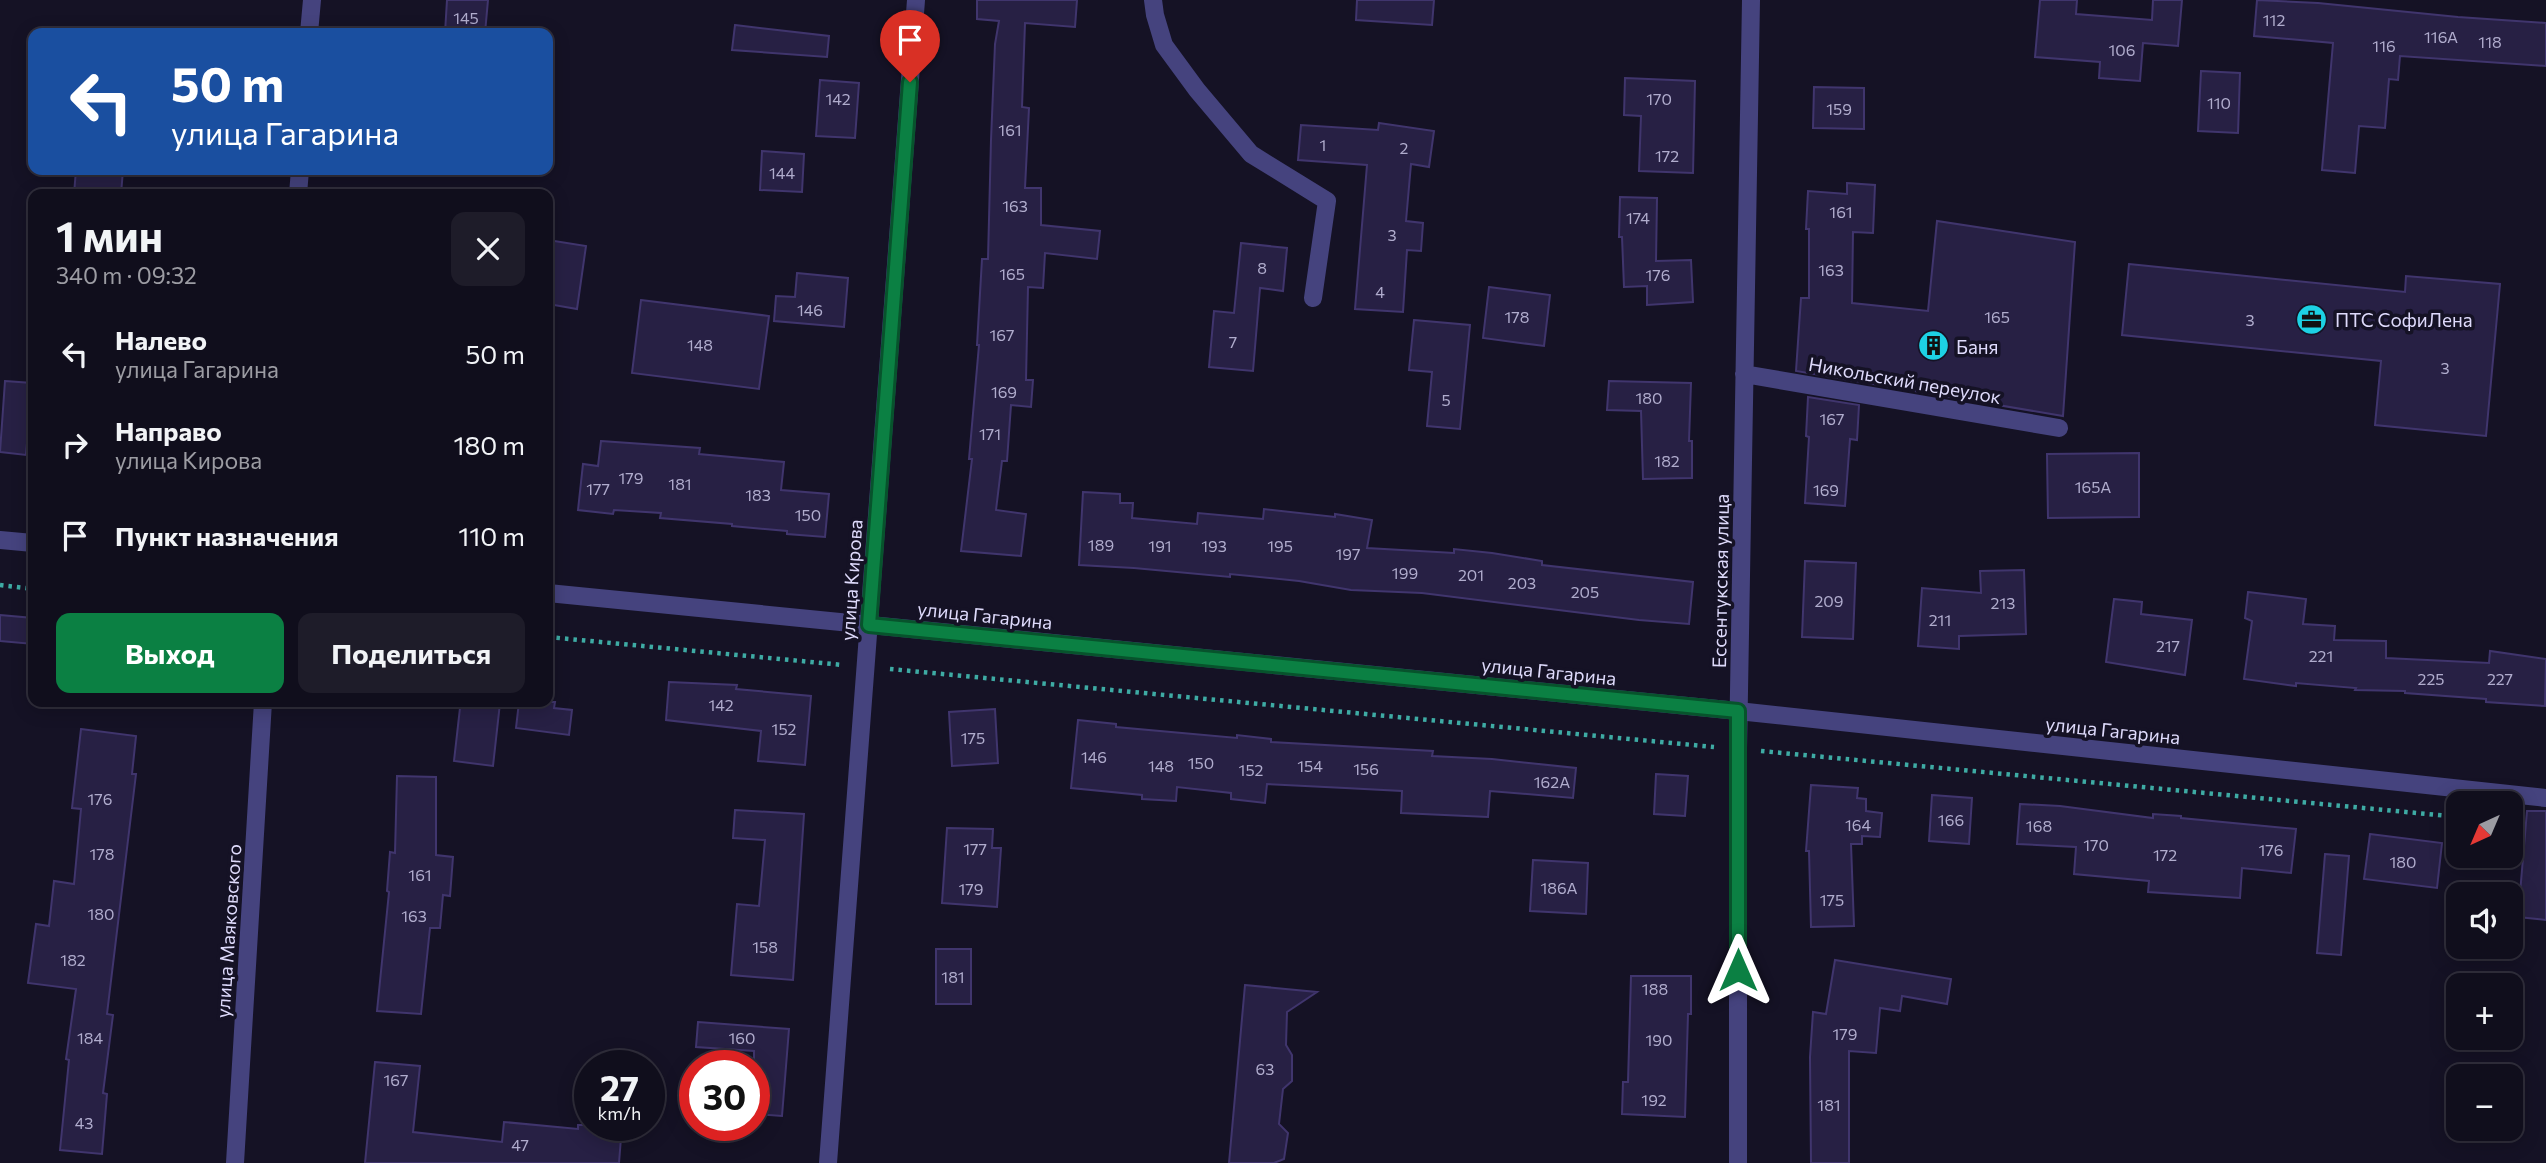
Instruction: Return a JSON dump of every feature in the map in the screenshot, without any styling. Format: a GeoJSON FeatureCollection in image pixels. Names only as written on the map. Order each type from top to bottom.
{"type":"FeatureCollection","features":[{"type":"Feature","properties":{"kind":"street"},"geometry":{"type":"LineString","coordinates":[[309,28],[312,0]]}},
{"type":"Feature","properties":{"kind":"street","name":"улица Кирова"},"geometry":{"type":"LineString","coordinates":[[828,1163],[916,0]]}},
{"type":"Feature","properties":{"kind":"street"},"geometry":{"type":"LineString","coordinates":[[1153,0],[1164,45],[1196,90],[1251,153],[1327,201],[1313,298]]}},
{"type":"Feature","properties":{"kind":"street","name":"Ессентукская улица"},"geometry":{"type":"LineString","coordinates":[[1738,1163],[1738,711],[1751,0]]}},
{"type":"Feature","properties":{"kind":"street","name":"Никольский переулок"},"geometry":{"type":"LineString","coordinates":[[1744,374],[2059,428]]}},
{"type":"Feature","properties":{"kind":"street"},"geometry":{"type":"LineString","coordinates":[[0,540],[28,543]]}},
{"type":"Feature","properties":{"kind":"street","name":"улица Гагарина"},"geometry":{"type":"LineString","coordinates":[[553,593],[1738,711],[2546,797]]}},
{"type":"Feature","properties":{"kind":"street","name":"улица Маяковского"},"geometry":{"type":"LineString","coordinates":[[235,1163],[263,707]]}},
{"type":"Feature","properties":{"kind":"path"},"geometry":{"type":"LineString","coordinates":[[0,585],[28,588]]}},
{"type":"Feature","properties":{"kind":"path"},"geometry":{"type":"LineString","coordinates":[[553,637],[2446,816]]}},
{"type":"Feature","properties":{"kind":"building"},"geometry":{"type":"Polygon","coordinates":[[[447,0],[488,0],[485,28],[445,28],[447,0]]]}},
{"type":"Feature","properties":{"kind":"building"},"geometry":{"type":"Polygon","coordinates":[[[977,0],[1077,0],[1075,27],[1025,23],[1022,107],[1029,108],[1025,188],[1041,188],[1041,225],[1100,231],[1097,259],[1045,253],[1043,288],[1028,287],[1026,380],[1033,380],[1031,407],[1011,405],[1007,461],[1002,461],[996,510],[1026,514],[1021,556],[961,551],[972,459],[969,459],[979,345],[982,259],[988,259],[995,44],[999,21],[977,19],[977,0]]]}},
{"type":"Feature","properties":{"kind":"building"},"geometry":{"type":"Polygon","coordinates":[[[1357,0],[1434,0],[1432,25],[1356,20],[1357,0]]]}},
{"type":"Feature","properties":{"kind":"building"},"geometry":{"type":"Polygon","coordinates":[[[2040,0],[2077,0],[2076,14],[2152,20],[2153,0],[2182,0],[2178,46],[2143,43],[2140,81],[2099,78],[2100,62],[2035,57],[2040,0]]]}},
{"type":"Feature","properties":{"kind":"building"},"geometry":{"type":"Polygon","coordinates":[[[2257,0],[2546,23],[2546,66],[2400,56],[2398,80],[2389,79],[2385,128],[2359,126],[2355,173],[2322,170],[2333,43],[2254,36],[2257,0]]]}},
{"type":"Feature","properties":{"kind":"building"},"geometry":{"type":"Polygon","coordinates":[[[735,25],[829,36],[827,57],[732,50],[735,25]]]}},
{"type":"Feature","properties":{"kind":"building"},"geometry":{"type":"Polygon","coordinates":[[[2201,71],[2240,73],[2238,133],[2198,131],[2201,71]]]}},
{"type":"Feature","properties":{"kind":"building"},"geometry":{"type":"Polygon","coordinates":[[[1625,78],[1695,81],[1693,173],[1639,171],[1641,116],[1624,115],[1625,78]]]}},
{"type":"Feature","properties":{"kind":"building"},"geometry":{"type":"Polygon","coordinates":[[[820,80],[859,83],[855,138],[816,136],[820,80]]]}},
{"type":"Feature","properties":{"kind":"building"},"geometry":{"type":"Polygon","coordinates":[[[1814,87],[1864,88],[1864,129],[1813,128],[1814,87]]]}},
{"type":"Feature","properties":{"kind":"building"},"geometry":{"type":"Polygon","coordinates":[[[1379,123],[1434,131],[1429,167],[1411,164],[1406,221],[1423,223],[1421,251],[1407,250],[1403,312],[1355,309],[1367,165],[1298,160],[1301,125],[1378,130],[1379,123]]]}},
{"type":"Feature","properties":{"kind":"building"},"geometry":{"type":"Polygon","coordinates":[[[762,151],[804,154],[802,192],[760,190],[762,151]]]}},
{"type":"Feature","properties":{"kind":"building"},"geometry":{"type":"Polygon","coordinates":[[[76,175],[123,175],[121,189],[74,189],[76,175]]]}},
{"type":"Feature","properties":{"kind":"building","name":"Баня"},"geometry":{"type":"Polygon","coordinates":[[[1847,183],[1875,185],[1873,233],[1853,232],[1852,303],[1928,311],[1937,221],[2075,242],[2063,416],[1796,371],[1801,298],[1809,298],[1809,229],[1806,229],[1808,191],[1847,194],[1847,183]]]}},
{"type":"Feature","properties":{"kind":"building"},"geometry":{"type":"Polygon","coordinates":[[[1620,197],[1657,198],[1656,261],[1691,260],[1693,302],[1647,305],[1647,286],[1624,287],[1622,237],[1619,237],[1620,197]]]}},
{"type":"Feature","properties":{"kind":"building"},"geometry":{"type":"Polygon","coordinates":[[[553,241],[586,246],[577,309],[553,305],[553,241]]]}},
{"type":"Feature","properties":{"kind":"building"},"geometry":{"type":"Polygon","coordinates":[[[1241,243],[1287,248],[1283,291],[1260,288],[1253,371],[1209,367],[1214,311],[1234,313],[1241,243]]]}},
{"type":"Feature","properties":{"kind":"building"},"geometry":{"type":"Polygon","coordinates":[[[2129,264],[2405,292],[2406,276],[2500,284],[2486,436],[2375,425],[2381,361],[2122,335],[2129,264]]]}},
{"type":"Feature","properties":{"kind":"building"},"geometry":{"type":"Polygon","coordinates":[[[797,273],[848,278],[844,327],[774,321],[776,296],[795,297],[797,273]]]}},
{"type":"Feature","properties":{"kind":"building"},"geometry":{"type":"Polygon","coordinates":[[[1489,287],[1550,295],[1544,346],[1483,338],[1489,287]]]}},
{"type":"Feature","properties":{"kind":"building"},"geometry":{"type":"Polygon","coordinates":[[[641,300],[769,316],[759,389],[632,373],[641,300]]]}},
{"type":"Feature","properties":{"kind":"building"},"geometry":{"type":"Polygon","coordinates":[[[1414,320],[1470,325],[1460,429],[1427,426],[1432,372],[1409,370],[1414,320]]]}},
{"type":"Feature","properties":{"kind":"building"},"geometry":{"type":"Polygon","coordinates":[[[5,381],[28,383],[26,455],[0,452],[5,381]]]}},
{"type":"Feature","properties":{"kind":"building"},"geometry":{"type":"Polygon","coordinates":[[[1609,381],[1691,383],[1689,441],[1692,441],[1692,478],[1643,479],[1641,411],[1607,410],[1609,381]]]}},
{"type":"Feature","properties":{"kind":"building"},"geometry":{"type":"Polygon","coordinates":[[[1808,397],[1859,405],[1857,440],[1850,439],[1845,506],[1805,503],[1809,437],[1806,436],[1808,397]]]}},
{"type":"Feature","properties":{"kind":"building"},"geometry":{"type":"Polygon","coordinates":[[[601,441],[700,448],[699,454],[784,462],[781,490],[829,494],[825,537],[787,534],[787,531],[732,524],[660,518],[661,513],[614,510],[613,514],[578,510],[583,464],[598,466],[601,441]]]}},
{"type":"Feature","properties":{"kind":"building"},"geometry":{"type":"Polygon","coordinates":[[[2139,453],[2139,517],[2048,518],[2047,454],[2139,453]]]}},
{"type":"Feature","properties":{"kind":"building"},"geometry":{"type":"Polygon","coordinates":[[[1083,492],[1120,494],[1120,503],[1133,503],[1132,518],[1197,524],[1198,513],[1263,519],[1264,509],[1335,517],[1335,514],[1372,520],[1367,548],[1454,553],[1454,549],[1542,561],[1542,565],[1693,582],[1689,624],[1422,593],[1351,590],[1299,581],[1230,574],[1230,577],[1079,565],[1083,492]]]}},
{"type":"Feature","properties":{"kind":"building"},"geometry":{"type":"Polygon","coordinates":[[[1805,561],[1856,563],[1853,639],[1802,637],[1805,561]]]}},
{"type":"Feature","properties":{"kind":"building"},"geometry":{"type":"Polygon","coordinates":[[[2024,570],[2026,634],[1959,636],[1959,649],[1918,646],[1922,588],[1981,593],[1980,571],[2024,570]]]}},
{"type":"Feature","properties":{"kind":"building"},"geometry":{"type":"Polygon","coordinates":[[[2248,592],[2306,599],[2303,624],[2335,626],[2334,640],[2386,641],[2386,658],[2489,663],[2490,651],[2546,659],[2545,706],[2486,702],[2486,699],[2405,691],[2355,690],[2356,688],[2296,683],[2296,686],[2244,679],[2252,621],[2245,618],[2248,592]]]}},
{"type":"Feature","properties":{"kind":"building"},"geometry":{"type":"Polygon","coordinates":[[[2114,599],[2142,602],[2141,614],[2192,620],[2185,675],[2106,662],[2114,599]]]}},
{"type":"Feature","properties":{"kind":"building"},"geometry":{"type":"Polygon","coordinates":[[[0,615],[28,618],[28,644],[0,641],[0,615]]]}},
{"type":"Feature","properties":{"kind":"building"},"geometry":{"type":"Polygon","coordinates":[[[669,682],[737,685],[736,689],[811,696],[805,765],[758,761],[761,731],[666,720],[669,682]]]}},
{"type":"Feature","properties":{"kind":"building"},"geometry":{"type":"Polygon","coordinates":[[[555,702],[554,708],[572,710],[569,735],[516,728],[518,707],[553,707],[555,702]]]}},
{"type":"Feature","properties":{"kind":"building"},"geometry":{"type":"Polygon","coordinates":[[[500,707],[493,766],[454,761],[460,708],[500,707]]]}},
{"type":"Feature","properties":{"kind":"building"},"geometry":{"type":"Polygon","coordinates":[[[995,709],[998,763],[952,766],[949,712],[995,709]]]}},
{"type":"Feature","properties":{"kind":"building"},"geometry":{"type":"Polygon","coordinates":[[[1078,720],[1116,724],[1116,727],[1237,738],[1237,735],[1271,739],[1271,742],[1433,751],[1432,756],[1576,768],[1573,798],[1490,791],[1488,817],[1401,813],[1402,791],[1267,784],[1265,803],[1231,799],[1231,793],[1177,787],[1176,801],[1142,799],[1142,795],[1071,788],[1078,720]]]}},
{"type":"Feature","properties":{"kind":"building"},"geometry":{"type":"Polygon","coordinates":[[[81,729],[136,736],[132,774],[136,774],[107,1014],[113,1015],[103,1093],[107,1094],[102,1154],[60,1150],[69,1060],[66,1059],[76,989],[28,983],[36,924],[49,926],[54,881],[74,884],[81,809],[72,808],[81,729]]]}},
{"type":"Feature","properties":{"kind":"building"},"geometry":{"type":"Polygon","coordinates":[[[1656,774],[1688,776],[1685,816],[1654,814],[1656,774]]]}},
{"type":"Feature","properties":{"kind":"building"},"geometry":{"type":"Polygon","coordinates":[[[397,776],[436,777],[436,855],[453,857],[450,896],[443,895],[440,928],[430,928],[421,1014],[377,1011],[389,892],[390,852],[395,853],[397,776]]]}},
{"type":"Feature","properties":{"kind":"building"},"geometry":{"type":"Polygon","coordinates":[[[1811,785],[1858,788],[1857,798],[1866,799],[1866,811],[1882,813],[1880,837],[1862,836],[1862,844],[1851,844],[1854,926],[1811,927],[1809,851],[1806,851],[1811,785]]]}},
{"type":"Feature","properties":{"kind":"building"},"geometry":{"type":"Polygon","coordinates":[[[1932,795],[1972,798],[1969,844],[1929,841],[1932,795]]]}},
{"type":"Feature","properties":{"kind":"building"},"geometry":{"type":"Polygon","coordinates":[[[2020,804],[2060,806],[2153,818],[2153,814],[2181,816],[2296,829],[2291,873],[2242,868],[2240,898],[2148,892],[2149,881],[2074,874],[2076,847],[2017,844],[2020,804]]]}},
{"type":"Feature","properties":{"kind":"building"},"geometry":{"type":"Polygon","coordinates":[[[735,810],[804,814],[793,980],[731,975],[737,904],[759,906],[765,840],[733,838],[735,810]]]}},
{"type":"Feature","properties":{"kind":"building"},"geometry":{"type":"Polygon","coordinates":[[[2527,811],[2546,811],[2546,920],[2523,918],[2521,882],[2527,811]]]}},
{"type":"Feature","properties":{"kind":"building"},"geometry":{"type":"Polygon","coordinates":[[[947,828],[993,829],[992,848],[1001,848],[997,907],[942,903],[947,828]]]}},
{"type":"Feature","properties":{"kind":"building"},"geometry":{"type":"Polygon","coordinates":[[[2370,834],[2442,843],[2437,888],[2364,879],[2370,834]]]}},
{"type":"Feature","properties":{"kind":"building"},"geometry":{"type":"Polygon","coordinates":[[[2325,854],[2349,856],[2341,955],[2317,953],[2325,854]]]}},
{"type":"Feature","properties":{"kind":"building"},"geometry":{"type":"Polygon","coordinates":[[[1533,860],[1588,863],[1586,914],[1530,911],[1533,860]]]}},
{"type":"Feature","properties":{"kind":"building"},"geometry":{"type":"Polygon","coordinates":[[[936,949],[971,949],[971,1004],[936,1004],[936,949]]]}},
{"type":"Feature","properties":{"kind":"building"},"geometry":{"type":"Polygon","coordinates":[[[1835,960],[1951,979],[1947,1004],[1902,996],[1900,1011],[1880,1008],[1876,1053],[1849,1051],[1849,1163],[1811,1163],[1810,1057],[1813,1012],[1826,1014],[1835,960]]]}},
{"type":"Feature","properties":{"kind":"building"},"geometry":{"type":"Polygon","coordinates":[[[1631,976],[1691,976],[1685,1117],[1622,1114],[1623,1082],[1628,1082],[1631,976]]]}},
{"type":"Feature","properties":{"kind":"building"},"geometry":{"type":"Polygon","coordinates":[[[1245,985],[1317,992],[1287,1012],[1286,1045],[1292,1055],[1292,1081],[1283,1089],[1279,1124],[1288,1133],[1284,1159],[1274,1163],[1229,1163],[1245,985]]]}},
{"type":"Feature","properties":{"kind":"building"},"geometry":{"type":"Polygon","coordinates":[[[698,1022],[789,1029],[782,1116],[770,1115],[770,1050],[696,1047],[698,1022]]]}},
{"type":"Feature","properties":{"kind":"building"},"geometry":{"type":"Polygon","coordinates":[[[375,1062],[420,1066],[413,1132],[502,1142],[504,1122],[574,1129],[574,1141],[621,1141],[619,1163],[365,1163],[375,1062]]]}},
{"type":"Feature","properties":{"kind":"place","name":"ПТС СофиЛена"},"geometry":{"type":"Point","coordinates":[2312,319]}},
{"type":"Feature","properties":{"kind":"place","name":"Баня"},"geometry":{"type":"Point","coordinates":[1933,346]}},
{"type":"Feature","properties":{"kind":"route"},"geometry":{"type":"LineString","coordinates":[[910,82],[869,625],[1738,711],[1738,970]]}}]}
